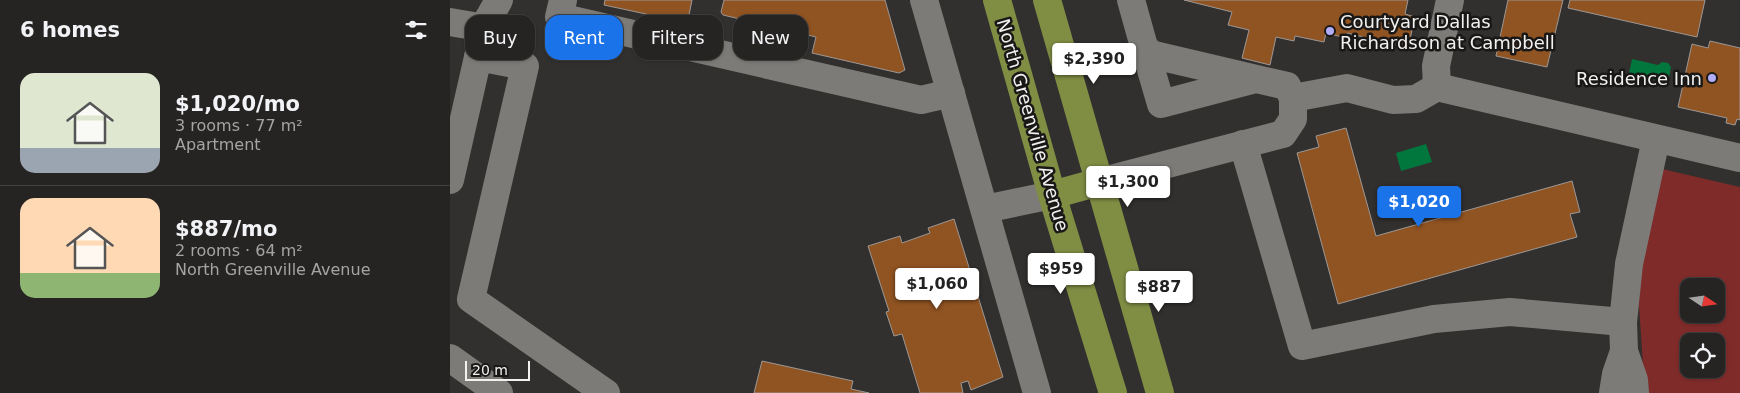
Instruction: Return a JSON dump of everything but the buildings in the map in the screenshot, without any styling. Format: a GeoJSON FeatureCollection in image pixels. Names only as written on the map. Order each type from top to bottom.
{"type":"FeatureCollection","features":[{"type":"Feature","properties":{"kind":"main road","name":"North Greenville Avenue"},"geometry":{"type":"LineString","coordinates":[[997,0],[1052,195],[1113,393]]}},
{"type":"Feature","properties":{"kind":"main road"},"geometry":{"type":"LineString","coordinates":[[1047,0],[1160,393]]}},
{"type":"Feature","properties":{"kind":"main road"},"geometry":{"type":"LineString","coordinates":[[1052,195],[1099,182]]}},
{"type":"Feature","properties":{"kind":"street"},"geometry":{"type":"LineString","coordinates":[[491,15],[499,0]]}},
{"type":"Feature","properties":{"kind":"street"},"geometry":{"type":"LineString","coordinates":[[563,0],[559,16],[921,100],[951,93]]}},
{"type":"Feature","properties":{"kind":"street"},"geometry":{"type":"LineString","coordinates":[[924,0],[1037,393]]}},
{"type":"Feature","properties":{"kind":"street"},"geometry":{"type":"LineString","coordinates":[[1132,0],[1161,104],[1255,79]]}},
{"type":"Feature","properties":{"kind":"street"},"geometry":{"type":"LineString","coordinates":[[1437,87],[1436,66],[1450,0]]}},
{"type":"Feature","properties":{"kind":"street"},"geometry":{"type":"LineString","coordinates":[[450,22],[465,25]]}},
{"type":"Feature","properties":{"kind":"street"},"geometry":{"type":"LineString","coordinates":[[1099,182],[1283,134],[1293,119],[1292,98],[1288,86],[1154,55],[1145,49]]}},
{"type":"Feature","properties":{"kind":"street"},"geometry":{"type":"LineString","coordinates":[[450,180],[477,60]]}},
{"type":"Feature","properties":{"kind":"street"},"geometry":{"type":"LineString","coordinates":[[494,60],[525,66],[470,299],[606,393]]}},
{"type":"Feature","properties":{"kind":"street"},"geometry":{"type":"LineString","coordinates":[[1292,98],[1347,88],[1393,100],[1416,99],[1437,87],[1740,158]]}},
{"type":"Feature","properties":{"kind":"street"},"geometry":{"type":"LineString","coordinates":[[1635,393],[1634,380],[1624,351],[1624,322],[1629,264],[1656,139]]}},
{"type":"Feature","properties":{"kind":"street"},"geometry":{"type":"LineString","coordinates":[[1243,144],[1302,346],[1434,319],[1510,312],[1624,322]]}},
{"type":"Feature","properties":{"kind":"street"},"geometry":{"type":"LineString","coordinates":[[984,209],[1052,195]]}},
{"type":"Feature","properties":{"kind":"street"},"geometry":{"type":"LineString","coordinates":[[1613,393],[1616,374],[1624,351]]}},
{"type":"Feature","properties":{"kind":"street"},"geometry":{"type":"LineString","coordinates":[[450,358],[499,393]]}},
{"type":"Feature","properties":{"kind":"shaded area"},"geometry":{"type":"Polygon","coordinates":[[[1632,59],[1658,65],[1662,62],[1668,63],[1671,67],[1668,82],[1629,74],[1632,59]]]}},
{"type":"Feature","properties":{"kind":"shaded area"},"geometry":{"type":"Polygon","coordinates":[[[1426,144],[1432,162],[1401,171],[1396,153],[1426,144]]]}},
{"type":"Feature","properties":{"kind":"shaded area"},"geometry":{"type":"Polygon","coordinates":[[[1662,169],[1740,187],[1740,393],[1645,393],[1639,306],[1641,261],[1662,169]]]}},
{"type":"Feature","properties":{"kind":"place","name":"Courtyard Dallas Richardson at Campbell"},"geometry":{"type":"Point","coordinates":[1330,31]}},
{"type":"Feature","properties":{"kind":"place","name":"Residence Inn"},"geometry":{"type":"Point","coordinates":[1712,78]}}]}
